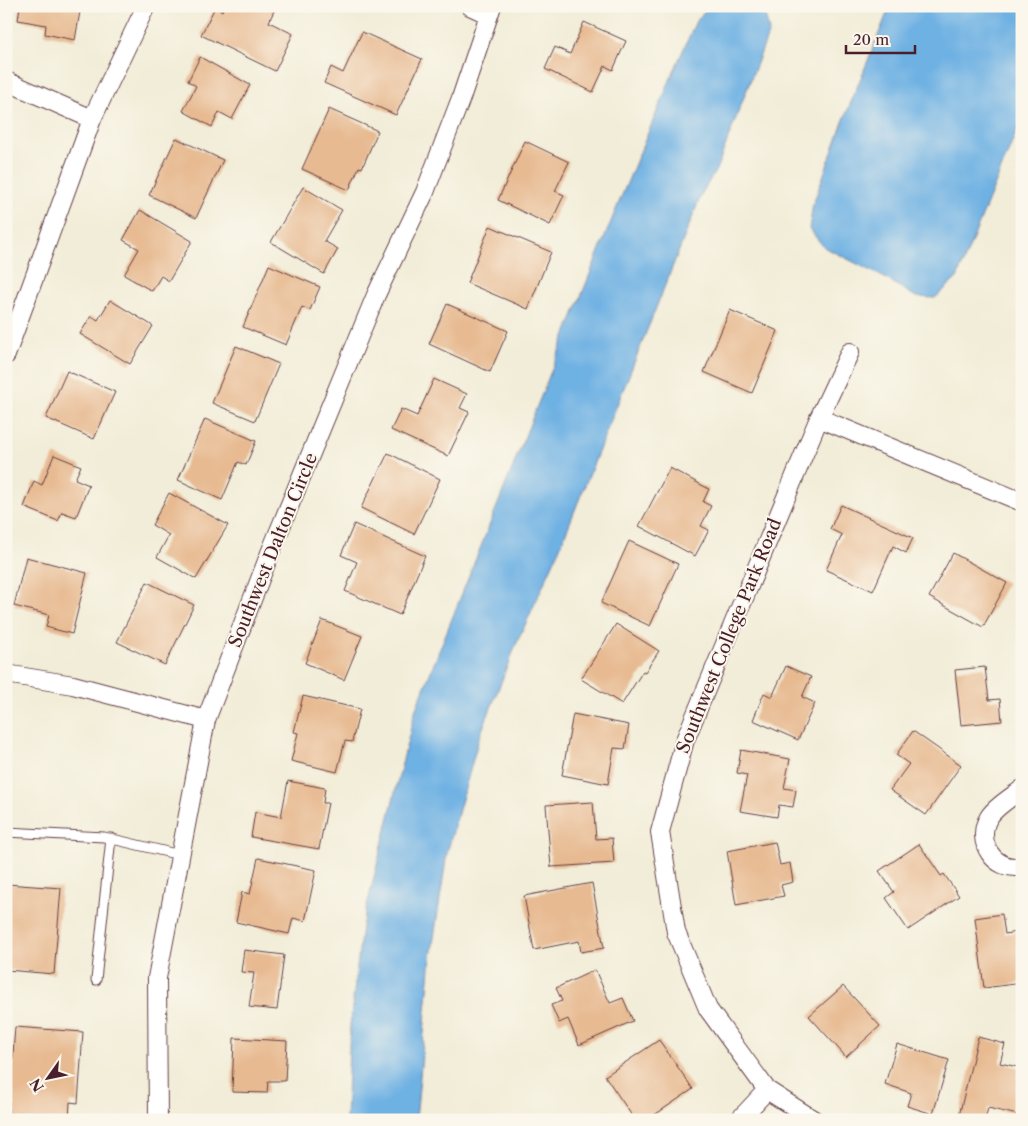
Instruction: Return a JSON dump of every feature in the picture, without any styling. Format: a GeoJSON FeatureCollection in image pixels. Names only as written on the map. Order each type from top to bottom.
{"type":"FeatureCollection","features":[{"type":"Feature","properties":{"kind":"street"},"geometry":{"type":"LineString","coordinates":[[6,355],[92,119],[146,6]]}},
{"type":"Feature","properties":{"kind":"street"},"geometry":{"type":"LineString","coordinates":[[470,6],[490,10]]}},
{"type":"Feature","properties":{"kind":"street","name":"Southwest Dalton Circle"},"geometry":{"type":"LineString","coordinates":[[158,1120],[158,978],[206,720],[270,552],[376,295],[425,192],[461,98],[490,10]]}},
{"type":"Feature","properties":{"kind":"street"},"geometry":{"type":"LineString","coordinates":[[6,81],[92,119]]}},
{"type":"Feature","properties":{"kind":"street","name":"Southwest College Park Road"},"geometry":{"type":"LineString","coordinates":[[814,1120],[767,1090],[708,1009],[676,932],[660,832],[684,740],[819,418],[850,352]]}},
{"type":"Feature","properties":{"kind":"street"},"geometry":{"type":"LineString","coordinates":[[819,418],[1022,502]]}},
{"type":"Feature","properties":{"kind":"street"},"geometry":{"type":"LineString","coordinates":[[6,674],[73,685],[206,720]]}},
{"type":"Feature","properties":{"kind":"street"},"geometry":{"type":"LineString","coordinates":[[1022,789],[989,817],[984,836],[986,847],[997,862],[1007,866],[1022,866]]}},
{"type":"Feature","properties":{"kind":"street"},"geometry":{"type":"LineString","coordinates":[[739,1120],[767,1090]]}},
{"type":"Feature","properties":{"kind":"lane"},"geometry":{"type":"LineString","coordinates":[[6,832],[111,838],[180,855]]}},
{"type":"Feature","properties":{"kind":"lane"},"geometry":{"type":"LineString","coordinates":[[96,980],[111,838]]}},
{"type":"Feature","properties":{"kind":"water"},"geometry":{"type":"Polygon","coordinates":[[[718,6],[767,6],[765,14],[769,32],[716,170],[702,193],[557,555],[515,647],[479,738],[447,853],[431,957],[416,1120],[346,1120],[350,1025],[362,926],[415,711],[610,224],[673,73],[696,21],[706,10],[718,6]]]}},
{"type":"Feature","properties":{"kind":"water"},"geometry":{"type":"Polygon","coordinates":[[[890,6],[1022,6],[1022,118],[957,278],[935,298],[916,297],[885,278],[824,247],[809,229],[813,204],[843,122],[890,6]]]}},
{"type":"Feature","properties":{"kind":"building"},"geometry":{"type":"Polygon","coordinates":[[[20,6],[81,6],[75,40],[45,34],[46,25],[18,20],[20,6]]]}},
{"type":"Feature","properties":{"kind":"building"},"geometry":{"type":"Polygon","coordinates":[[[224,6],[276,6],[269,22],[293,34],[275,71],[201,35],[215,7],[222,11],[224,6]]]}},
{"type":"Feature","properties":{"kind":"building"},"geometry":{"type":"Polygon","coordinates":[[[624,6],[636,6],[634,11],[624,6]]]}},
{"type":"Feature","properties":{"kind":"building"},"geometry":{"type":"Polygon","coordinates":[[[584,22],[626,41],[613,70],[605,66],[593,92],[545,69],[555,47],[570,54],[584,22]]]}},
{"type":"Feature","properties":{"kind":"building"},"geometry":{"type":"Polygon","coordinates":[[[362,32],[422,59],[396,115],[324,83],[331,67],[343,73],[362,32]]]}},
{"type":"Feature","properties":{"kind":"building"},"geometry":{"type":"Polygon","coordinates":[[[200,57],[250,85],[232,119],[219,112],[212,127],[183,111],[196,86],[188,81],[200,57]]]}},
{"type":"Feature","properties":{"kind":"building"},"geometry":{"type":"Polygon","coordinates":[[[329,109],[378,131],[362,168],[359,167],[349,190],[302,169],[329,109]]]}},
{"type":"Feature","properties":{"kind":"building"},"geometry":{"type":"Polygon","coordinates":[[[176,138],[223,160],[196,218],[149,195],[176,138]]]}},
{"type":"Feature","properties":{"kind":"building"},"geometry":{"type":"Polygon","coordinates":[[[525,141],[569,162],[555,191],[564,195],[550,225],[498,200],[525,141]]]}},
{"type":"Feature","properties":{"kind":"building"},"geometry":{"type":"Polygon","coordinates":[[[303,187],[342,210],[324,241],[338,249],[324,274],[271,242],[303,187]]]}},
{"type":"Feature","properties":{"kind":"building"},"geometry":{"type":"Polygon","coordinates":[[[6,196],[11,198],[6,207],[6,196]]]}},
{"type":"Feature","properties":{"kind":"building"},"geometry":{"type":"Polygon","coordinates":[[[140,210],[192,241],[169,281],[161,276],[152,291],[124,275],[139,249],[123,240],[140,210]]]}},
{"type":"Feature","properties":{"kind":"building"},"geometry":{"type":"Polygon","coordinates":[[[490,226],[551,252],[528,309],[467,283],[490,226]]]}},
{"type":"Feature","properties":{"kind":"building"},"geometry":{"type":"Polygon","coordinates":[[[269,265],[320,287],[310,310],[302,307],[286,345],[243,327],[269,265]]]}},
{"type":"Feature","properties":{"kind":"building"},"geometry":{"type":"Polygon","coordinates":[[[110,300],[153,326],[130,364],[80,334],[91,316],[98,320],[110,300]]]}},
{"type":"Feature","properties":{"kind":"building"},"geometry":{"type":"Polygon","coordinates":[[[447,304],[508,331],[490,372],[429,344],[447,304]]]}},
{"type":"Feature","properties":{"kind":"building"},"geometry":{"type":"Polygon","coordinates":[[[730,310],[778,331],[752,393],[704,372],[730,310]]]}},
{"type":"Feature","properties":{"kind":"building"},"geometry":{"type":"Polygon","coordinates":[[[236,346],[279,364],[255,421],[212,403],[236,346]]]}},
{"type":"Feature","properties":{"kind":"building"},"geometry":{"type":"Polygon","coordinates":[[[67,371],[115,392],[94,439],[46,418],[67,371]]]}},
{"type":"Feature","properties":{"kind":"building"},"geometry":{"type":"Polygon","coordinates":[[[434,379],[467,394],[460,408],[469,412],[448,456],[391,430],[401,409],[417,416],[434,379]]]}},
{"type":"Feature","properties":{"kind":"building"},"geometry":{"type":"Polygon","coordinates":[[[205,419],[256,441],[246,465],[238,462],[222,500],[178,480],[205,419]]]}},
{"type":"Feature","properties":{"kind":"building"},"geometry":{"type":"Polygon","coordinates":[[[388,453],[440,479],[414,534],[361,508],[388,453]]]}},
{"type":"Feature","properties":{"kind":"building"},"geometry":{"type":"Polygon","coordinates":[[[54,455],[81,466],[75,479],[89,485],[76,517],[62,512],[58,521],[24,507],[34,481],[42,485],[54,455]]]}},
{"type":"Feature","properties":{"kind":"building"},"geometry":{"type":"Polygon","coordinates":[[[670,468],[709,489],[703,502],[711,506],[701,526],[709,530],[695,556],[639,526],[670,468]]]}},
{"type":"Feature","properties":{"kind":"building"},"geometry":{"type":"Polygon","coordinates":[[[169,493],[228,525],[196,579],[157,557],[169,535],[152,525],[169,493]]]}},
{"type":"Feature","properties":{"kind":"building"},"geometry":{"type":"Polygon","coordinates":[[[841,505],[913,538],[906,553],[893,546],[873,591],[826,570],[842,535],[830,529],[841,505]]]}},
{"type":"Feature","properties":{"kind":"building"},"geometry":{"type":"Polygon","coordinates":[[[354,524],[425,556],[400,615],[345,591],[357,562],[341,555],[354,524]]]}},
{"type":"Feature","properties":{"kind":"building"},"geometry":{"type":"Polygon","coordinates":[[[629,541],[678,564],[650,626],[601,603],[629,541]]]}},
{"type":"Feature","properties":{"kind":"building"},"geometry":{"type":"Polygon","coordinates":[[[953,553],[1007,583],[983,627],[929,597],[953,553]]]}},
{"type":"Feature","properties":{"kind":"building"},"geometry":{"type":"Polygon","coordinates":[[[26,557],[87,573],[72,634],[46,627],[49,615],[14,606],[26,557]]]}},
{"type":"Feature","properties":{"kind":"building"},"geometry":{"type":"Polygon","coordinates":[[[147,582],[194,605],[165,665],[117,642],[147,582]]]}},
{"type":"Feature","properties":{"kind":"building"},"geometry":{"type":"Polygon","coordinates":[[[322,620],[362,636],[344,680],[305,663],[322,620]]]}},
{"type":"Feature","properties":{"kind":"building"},"geometry":{"type":"Polygon","coordinates":[[[616,624],[659,651],[645,672],[643,671],[622,704],[581,679],[616,624]]]}},
{"type":"Feature","properties":{"kind":"building"},"geometry":{"type":"Polygon","coordinates":[[[786,666],[811,677],[802,697],[815,703],[798,740],[753,720],[764,693],[772,697],[786,666]]]}},
{"type":"Feature","properties":{"kind":"building"},"geometry":{"type":"Polygon","coordinates":[[[985,667],[989,700],[1000,699],[1002,721],[961,725],[955,670],[985,667]]]}},
{"type":"Feature","properties":{"kind":"building"},"geometry":{"type":"Polygon","coordinates":[[[303,696],[360,709],[352,742],[345,741],[337,772],[291,761],[298,733],[294,732],[303,696]]]}},
{"type":"Feature","properties":{"kind":"building"},"geometry":{"type":"Polygon","coordinates":[[[573,714],[629,725],[625,749],[614,748],[608,784],[562,775],[573,714]]]}},
{"type":"Feature","properties":{"kind":"building"},"geometry":{"type":"Polygon","coordinates":[[[913,731],[961,765],[926,815],[890,790],[909,764],[896,755],[913,731]]]}},
{"type":"Feature","properties":{"kind":"building"},"geometry":{"type":"Polygon","coordinates":[[[741,750],[790,759],[784,788],[796,790],[793,807],[779,805],[777,817],[740,811],[747,775],[737,773],[741,750]]]}},
{"type":"Feature","properties":{"kind":"building"},"geometry":{"type":"Polygon","coordinates":[[[288,781],[325,788],[323,803],[328,803],[319,849],[251,837],[255,812],[281,817],[288,781]]]}},
{"type":"Feature","properties":{"kind":"building"},"geometry":{"type":"Polygon","coordinates":[[[593,802],[596,839],[612,838],[614,863],[551,867],[546,805],[593,802]]]}},
{"type":"Feature","properties":{"kind":"building"},"geometry":{"type":"Polygon","coordinates":[[[775,842],[780,865],[790,863],[793,882],[781,885],[784,896],[736,905],[727,851],[775,842]]]}},
{"type":"Feature","properties":{"kind":"building"},"geometry":{"type":"Polygon","coordinates":[[[919,844],[941,876],[944,874],[959,896],[908,930],[886,898],[894,892],[879,871],[919,844]]]}},
{"type":"Feature","properties":{"kind":"building"},"geometry":{"type":"Polygon","coordinates":[[[258,858],[316,870],[305,921],[293,918],[289,934],[236,922],[242,892],[250,894],[258,858]]]}},
{"type":"Feature","properties":{"kind":"building"},"geometry":{"type":"Polygon","coordinates":[[[592,883],[604,948],[581,952],[579,941],[534,950],[524,896],[592,883]]]}},
{"type":"Feature","properties":{"kind":"building"},"geometry":{"type":"Polygon","coordinates":[[[6,884],[61,888],[54,974],[6,970],[6,884]]]}},
{"type":"Feature","properties":{"kind":"building"},"geometry":{"type":"Polygon","coordinates":[[[1002,914],[1005,934],[1022,931],[1022,983],[984,988],[975,918],[1002,914]]]}},
{"type":"Feature","properties":{"kind":"building"},"geometry":{"type":"Polygon","coordinates":[[[244,950],[284,955],[277,1010],[249,1007],[254,973],[241,972],[244,950]]]}},
{"type":"Feature","properties":{"kind":"building"},"geometry":{"type":"Polygon","coordinates":[[[595,970],[610,1003],[623,998],[633,1021],[579,1045],[568,1019],[559,1023],[551,1005],[562,1001],[556,988],[595,970]]]}},
{"type":"Feature","properties":{"kind":"building"},"geometry":{"type":"Polygon","coordinates":[[[843,986],[880,1026],[846,1057],[809,1016],[843,986]]]}},
{"type":"Feature","properties":{"kind":"building"},"geometry":{"type":"Polygon","coordinates":[[[15,1027],[83,1032],[78,1103],[70,1102],[69,1120],[8,1120],[15,1027]]]}},
{"type":"Feature","properties":{"kind":"building"},"geometry":{"type":"Polygon","coordinates":[[[978,1037],[1005,1044],[1000,1063],[1022,1068],[1022,1116],[988,1108],[985,1120],[958,1120],[978,1037]]]}},
{"type":"Feature","properties":{"kind":"building"},"geometry":{"type":"Polygon","coordinates":[[[234,1038],[287,1041],[285,1081],[268,1081],[267,1093],[232,1092],[234,1038]]]}},
{"type":"Feature","properties":{"kind":"building"},"geometry":{"type":"Polygon","coordinates":[[[659,1040],[693,1089],[647,1120],[635,1120],[605,1076],[659,1040]]]}},
{"type":"Feature","properties":{"kind":"building"},"geometry":{"type":"Polygon","coordinates":[[[897,1044],[949,1060],[933,1114],[907,1106],[911,1093],[885,1084],[897,1044]]]}},
{"type":"Feature","properties":{"kind":"building"},"geometry":{"type":"Polygon","coordinates":[[[266,1117],[267,1120],[251,1120],[251,1119],[266,1117]]]}}]}
